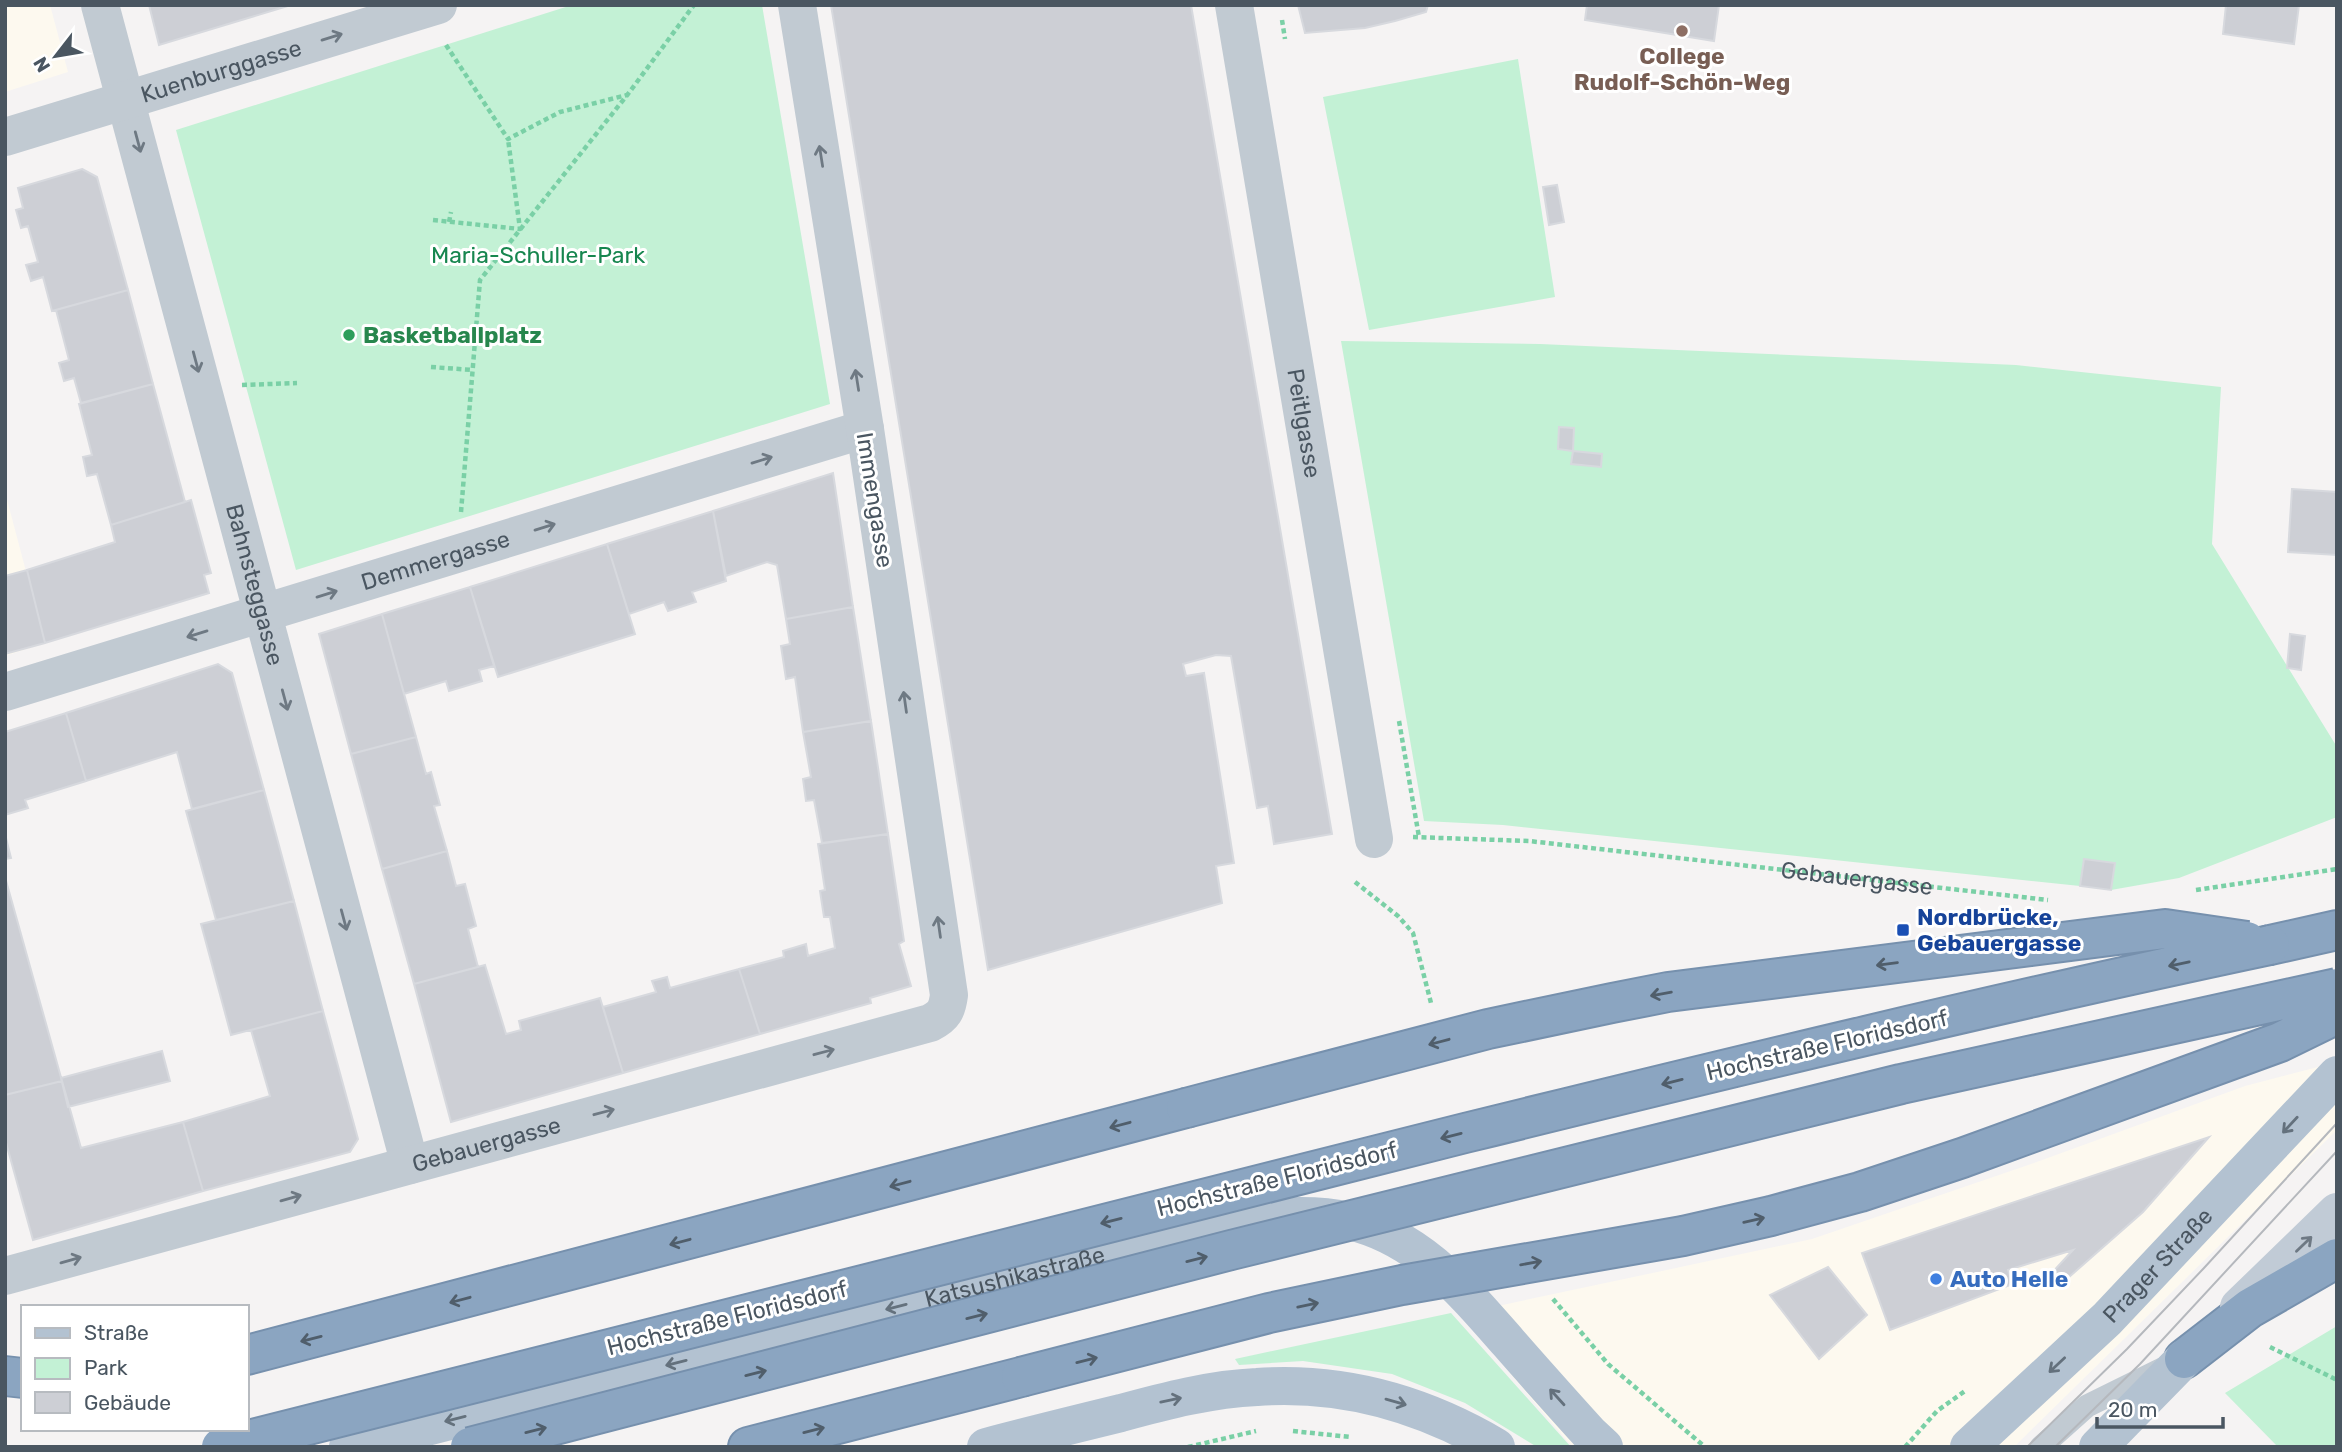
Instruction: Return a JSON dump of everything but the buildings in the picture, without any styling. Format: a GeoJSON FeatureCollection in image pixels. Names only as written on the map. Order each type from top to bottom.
{"type":"FeatureCollection","features":[{"type":"Feature","properties":{"kind":"highway"},"geometry":{"type":"LineString","coordinates":[[248,1355],[1488,1029],[1668,992],[2165,929],[2270,945]]}},
{"type":"Feature","properties":{"kind":"highway","name":"Hochstraße Floridsdorf"},"geometry":{"type":"LineString","coordinates":[[220,1447],[1214,1194],[1697,1076],[2094,982],[2337,930]]}},
{"type":"Feature","properties":{"kind":"highway"},"geometry":{"type":"LineString","coordinates":[[470,1447],[1231,1250],[1901,1084],[2337,988]]}},
{"type":"Feature","properties":{"kind":"highway"},"geometry":{"type":"LineString","coordinates":[[748,1447],[1269,1313],[1402,1285],[1683,1236],[1847,1195],[1962,1158],[2280,1042],[2337,1014]]}},
{"type":"Feature","properties":{"kind":"highway"},"geometry":{"type":"LineString","coordinates":[[2184,1359],[2250,1308],[2337,1258]]}},
{"type":"Feature","properties":{"kind":"main road","name":"Prager Straße"},"geometry":{"type":"LineString","coordinates":[[1969,1447],[2107,1318],[2337,1075]]}},
{"type":"Feature","properties":{"kind":"main road"},"geometry":{"type":"LineString","coordinates":[[2098,1447],[2184,1359],[2337,1212]]}},
{"type":"Feature","properties":{"kind":"main road","name":"Katsushikastraße"},"geometry":{"type":"LineString","coordinates":[[348,1447],[1200,1229],[1278,1217],[1309,1217],[1347,1220],[1370,1227],[1423,1254],[1451,1279],[1604,1447]]}},
{"type":"Feature","properties":{"kind":"main road"},"geometry":{"type":"LineString","coordinates":[[986,1447],[1031,1441],[1161,1402],[1213,1392],[1300,1386],[1342,1390],[1420,1410],[1469,1431],[1496,1447]]}},
{"type":"Feature","properties":{"kind":"street","name":"Bahnsteggasse"},"geometry":{"type":"LineString","coordinates":[[100,5],[410,1165]]}},
{"type":"Feature","properties":{"kind":"street","name":"Immengasse"},"geometry":{"type":"LineString","coordinates":[[797,5],[949,995]]}},
{"type":"Feature","properties":{"kind":"street","name":"Peitlgasse"},"geometry":{"type":"LineString","coordinates":[[1234,5],[1374,839]]}},
{"type":"Feature","properties":{"kind":"street","name":"Kuenburggasse"},"geometry":{"type":"LineString","coordinates":[[5,137],[430,7]]}},
{"type":"Feature","properties":{"kind":"street","name":"Demmergasse"},"geometry":{"type":"LineString","coordinates":[[5,692],[864,429]]}},
{"type":"Feature","properties":{"kind":"street","name":"Gebauergasse"},"geometry":{"type":"LineString","coordinates":[[5,1277],[930,1023],[940,1018],[947,1009],[949,995]]}},
{"type":"Feature","properties":{"kind":"lane"},"geometry":{"type":"LineString","coordinates":[[2041,1447],[2087,1406],[2184,1359]]}},
{"type":"Feature","properties":{"kind":"path"},"geometry":{"type":"LineString","coordinates":[[467,551],[460,508],[480,280],[628,94],[694,5]]}},
{"type":"Feature","properties":{"kind":"path"},"geometry":{"type":"LineString","coordinates":[[430,7],[508,139],[520,229]]}},
{"type":"Feature","properties":{"kind":"path"},"geometry":{"type":"LineString","coordinates":[[508,139],[560,112],[628,94]]}},
{"type":"Feature","properties":{"kind":"path"},"geometry":{"type":"LineString","coordinates":[[449,222],[451,212]]}},
{"type":"Feature","properties":{"kind":"path"},"geometry":{"type":"LineString","coordinates":[[433,220],[520,229]]}},
{"type":"Feature","properties":{"kind":"path"},"geometry":{"type":"LineString","coordinates":[[431,368],[471,370]]}},
{"type":"Feature","properties":{"kind":"path"},"geometry":{"type":"LineString","coordinates":[[202,386],[297,383]]}},
{"type":"Feature","properties":{"kind":"path","name":"Gebauergasse"},"geometry":{"type":"LineString","coordinates":[[1374,839],[1419,837],[1529,841],[2061,902]]}},
{"type":"Feature","properties":{"kind":"path"},"geometry":{"type":"LineString","coordinates":[[2185,891],[2337,869]]}},
{"type":"Feature","properties":{"kind":"path"},"geometry":{"type":"LineString","coordinates":[[1355,882],[1398,916],[1413,933]]}},
{"type":"Feature","properties":{"kind":"path"},"geometry":{"type":"LineString","coordinates":[[2270,1348],[2337,1380]]}},
{"type":"Feature","properties":{"kind":"path"},"geometry":{"type":"LineString","coordinates":[[1188,1447],[1269,1428]]}},
{"type":"Feature","properties":{"kind":"path"},"geometry":{"type":"LineString","coordinates":[[1282,1430],[1362,1438]]}},
{"type":"Feature","properties":{"kind":"shaded area"},"geometry":{"type":"Polygon","coordinates":[[[5,5],[50,5],[68,72],[5,92],[5,5]]]}},
{"type":"Feature","properties":{"kind":"shaded area"},"geometry":{"type":"Polygon","coordinates":[[[5,492],[45,643],[5,656],[5,492]]]}},
{"type":"Feature","properties":{"kind":"shaded area"},"geometry":{"type":"Polygon","coordinates":[[[2337,1062],[2337,1130],[2014,1447],[1574,1447],[1460,1314],[1812,1239],[2034,1163],[2245,1086],[2337,1062]]]}},
{"type":"Feature","properties":{"kind":"green space","name":"Maria-Schuller-Park"},"geometry":{"type":"Polygon","coordinates":[[[572,5],[762,5],[830,404],[296,570],[176,130],[572,5]]]}},
{"type":"Feature","properties":{"kind":"green space"},"geometry":{"type":"Polygon","coordinates":[[[1518,59],[1555,297],[1369,330],[1323,97],[1518,59]]]}},
{"type":"Feature","properties":{"kind":"green space"},"geometry":{"type":"Polygon","coordinates":[[[1341,341],[1540,344],[2016,365],[2221,387],[2212,544],[2337,747],[2337,817],[2179,878],[2111,890],[2115,863],[2084,859],[2080,886],[1503,825],[1424,821],[1341,341]]]}},
{"type":"Feature","properties":{"kind":"green space"},"geometry":{"type":"Polygon","coordinates":[[[1451,1313],[1571,1447],[1537,1447],[1465,1403],[1392,1374],[1303,1361],[1239,1365],[1235,1359],[1451,1313]]]}},
{"type":"Feature","properties":{"kind":"green space"},"geometry":{"type":"Polygon","coordinates":[[[2337,1326],[2337,1447],[2278,1447],[2225,1393],[2337,1326]]]}},
{"type":"Feature","properties":{"kind":"tram line"},"geometry":{"type":"LineString","coordinates":[[2027,1447],[2127,1349],[2337,1123]]}},
{"type":"Feature","properties":{"kind":"tram line"},"geometry":{"type":"LineString","coordinates":[[2055,1447],[2140,1364],[2337,1151]]}},
{"type":"Feature","properties":{"kind":"place","name":"College Rudolf-Schön-Weg"},"geometry":{"type":"Point","coordinates":[1682,31]}},
{"type":"Feature","properties":{"kind":"place","name":"Basketballplatz"},"geometry":{"type":"Point","coordinates":[349,335]}},
{"type":"Feature","properties":{"kind":"place","name":"Nordbrücke, Gebauergasse"},"geometry":{"type":"Point","coordinates":[1903,930]}},
{"type":"Feature","properties":{"kind":"place","name":"Auto Helle"},"geometry":{"type":"Point","coordinates":[1936,1279]}}]}
